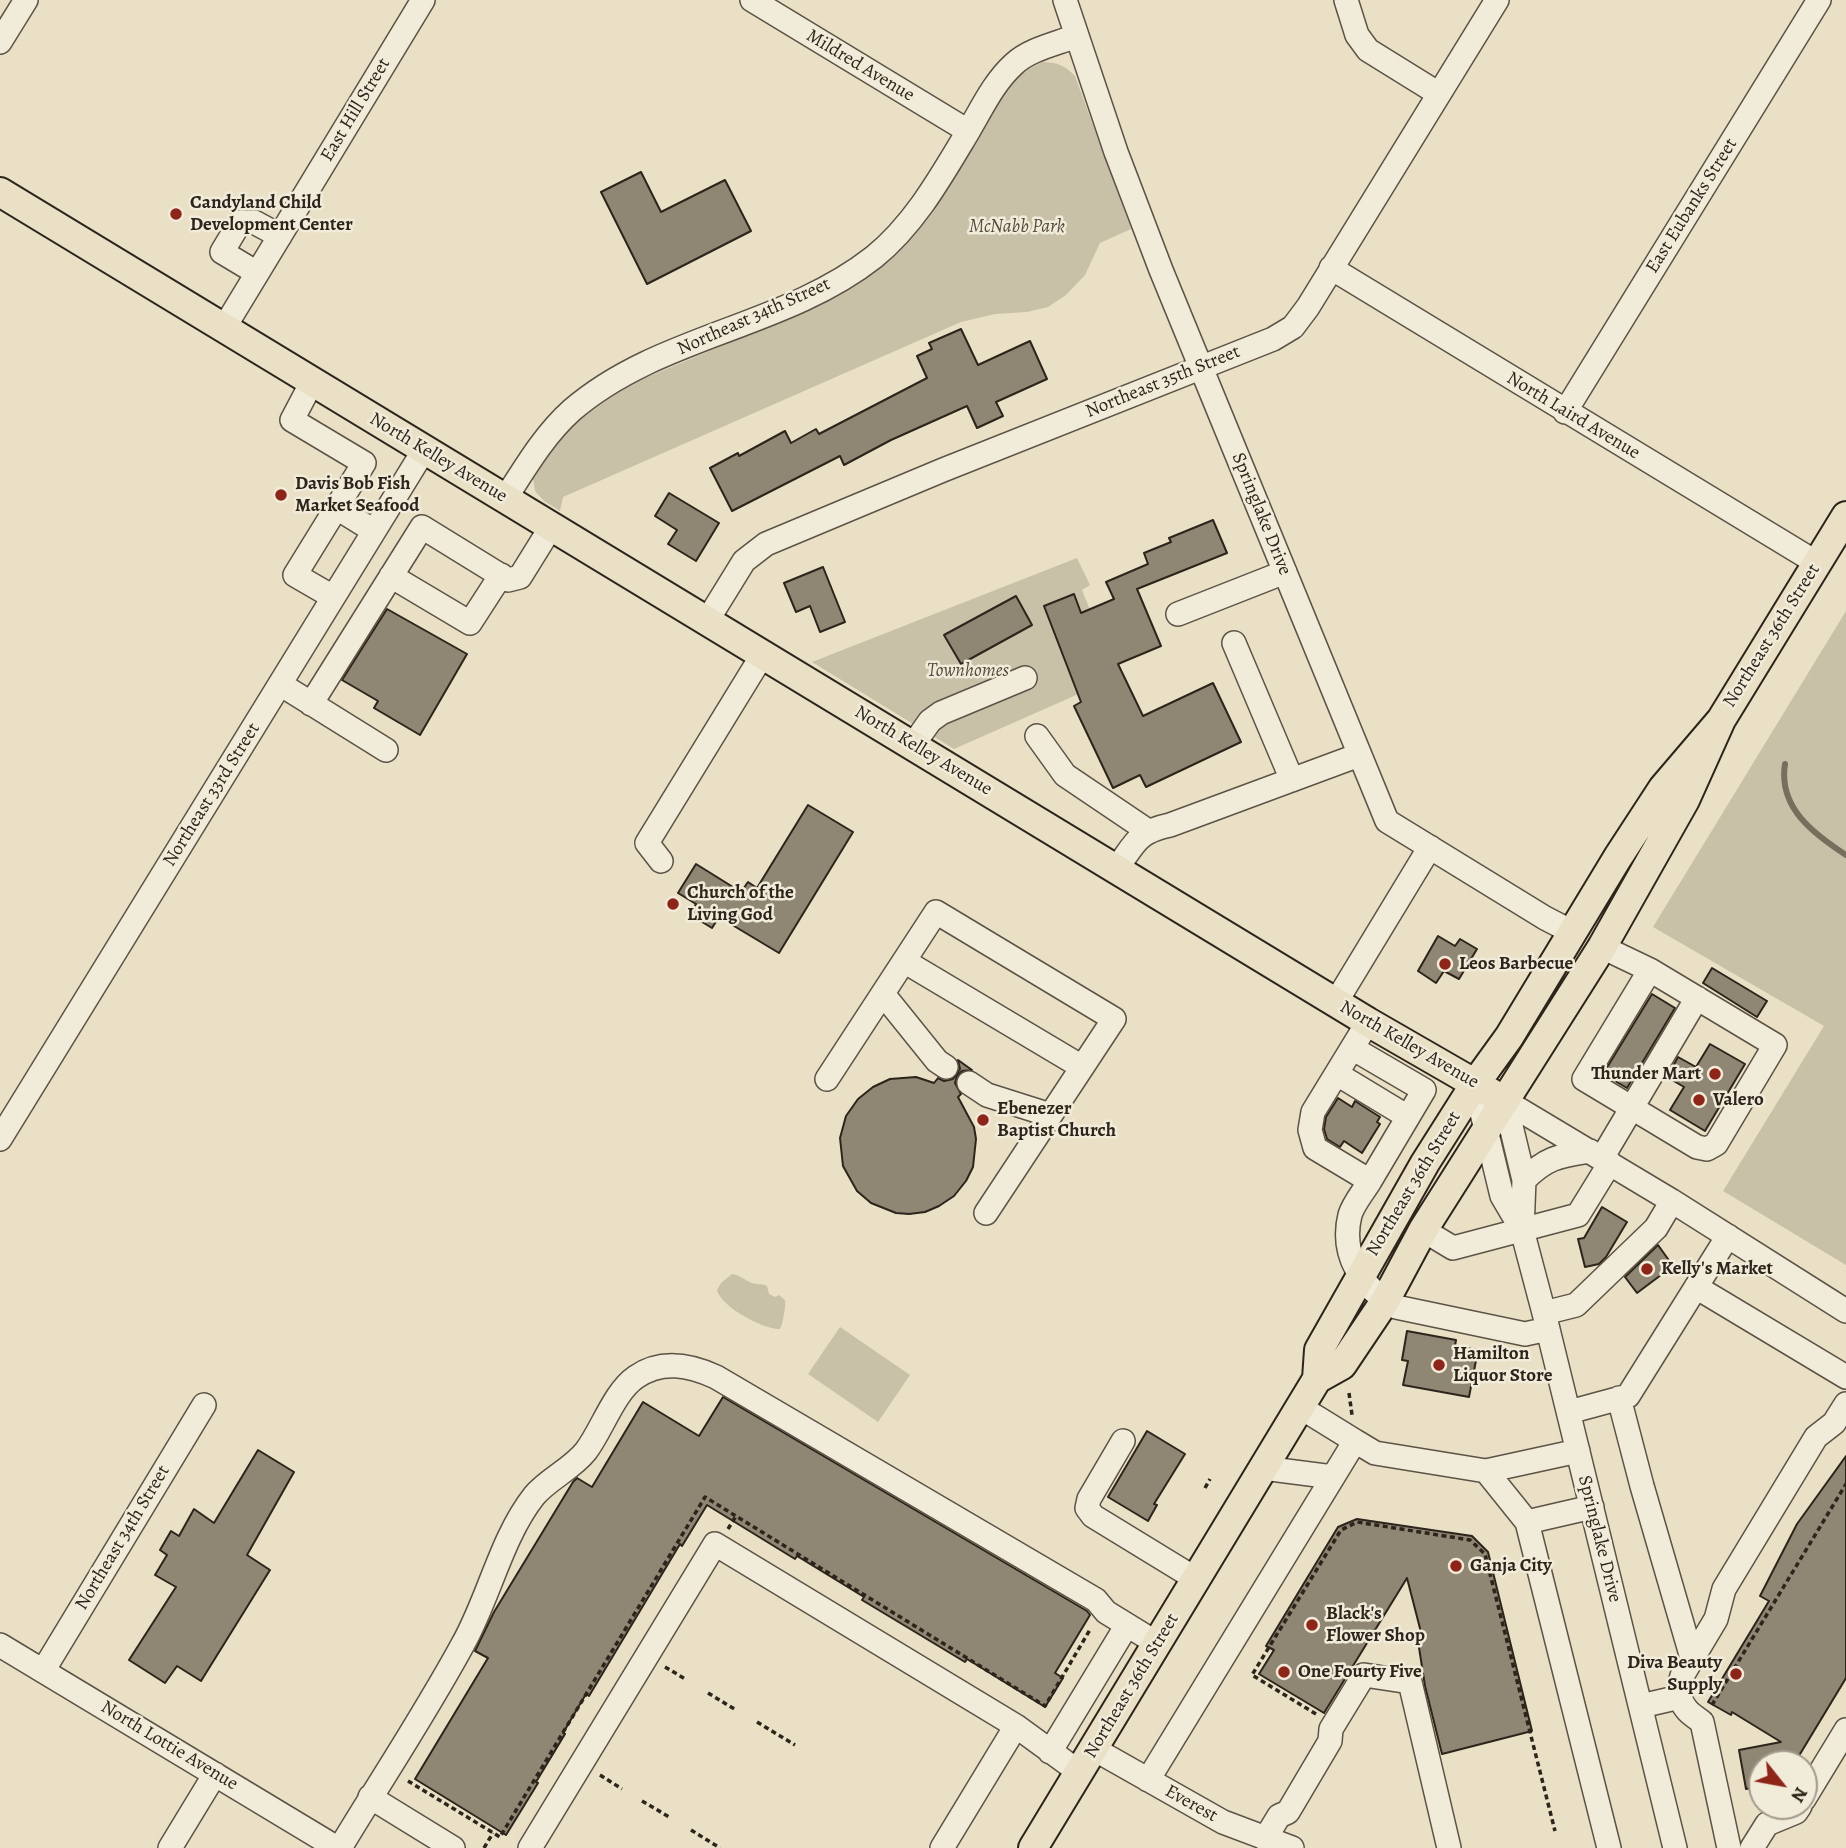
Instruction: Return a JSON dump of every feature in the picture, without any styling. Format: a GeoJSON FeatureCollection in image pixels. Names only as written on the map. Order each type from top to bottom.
{"type":"FeatureCollection","features":[{"type":"Feature","properties":{"kind":"main road","name":"North Kelley Avenue"},"geometry":{"type":"LineString","coordinates":[[0,192],[1368,1022],[1505,1101]]}},
{"type":"Feature","properties":{"kind":"main road","name":"Northeast 36th Street"},"geometry":{"type":"LineString","coordinates":[[1317,1379],[1342,1365],[1385,1301],[1423,1230],[1602,947],[1685,800],[1721,720],[1846,516]]}},
{"type":"Feature","properties":{"kind":"main road","name":"Northeast 36th Street"},"geometry":{"type":"LineString","coordinates":[[1033,1848],[1317,1379],[1320,1350],[1359,1276],[1425,1163],[1475,1084],[1509,1037],[1663,788],[1721,720]]}},
{"type":"Feature","properties":{"kind":"main road"},"geometry":{"type":"LineString","coordinates":[[1574,933],[1602,947]]}},
{"type":"Feature","properties":{"kind":"street"},"geometry":{"type":"LineString","coordinates":[[0,42],[26,0]]}},
{"type":"Feature","properties":{"kind":"street","name":"East Hill Street"},"geometry":{"type":"LineString","coordinates":[[224,328],[423,0]]}},
{"type":"Feature","properties":{"kind":"street","name":"Mildred Avenue"},"geometry":{"type":"LineString","coordinates":[[752,0],[968,131]]}},
{"type":"Feature","properties":{"kind":"street","name":"Springlake Drive"},"geometry":{"type":"LineString","coordinates":[[1065,0],[1116,152],[1387,821],[1574,933]]}},
{"type":"Feature","properties":{"kind":"street"},"geometry":{"type":"LineString","coordinates":[[1346,0],[1357,35],[1368,50],[1439,94]]}},
{"type":"Feature","properties":{"kind":"street","name":"Northeast 35th Street"},"geometry":{"type":"LineString","coordinates":[[707,621],[744,561],[766,544],[1273,339],[1293,327],[1497,0]]}},
{"type":"Feature","properties":{"kind":"street","name":"East Eubanks Street"},"geometry":{"type":"LineString","coordinates":[[1565,412],[1819,0]]}},
{"type":"Feature","properties":{"kind":"street","name":"Northeast 34th Street"},"geometry":{"type":"LineString","coordinates":[[505,499],[543,441],[594,393],[623,374],[797,302],[839,280],[874,257],[914,216],[995,87],[1015,63],[1039,50],[1076,36]]}},
{"type":"Feature","properties":{"kind":"street"},"geometry":{"type":"LineString","coordinates":[[257,273],[222,252],[240,222],[254,222],[279,236]]}},
{"type":"Feature","properties":{"kind":"street","name":"North Laird Avenue"},"geometry":{"type":"LineString","coordinates":[[1331,268],[1817,563]]}},
{"type":"Feature","properties":{"kind":"street"},"geometry":{"type":"LineString","coordinates":[[312,382],[292,420],[364,463],[295,575],[333,597]]}},
{"type":"Feature","properties":{"kind":"street","name":"Northeast 33rd Street"},"geometry":{"type":"LineString","coordinates":[[0,1139],[424,450]]}},
{"type":"Feature","properties":{"kind":"street"},"geometry":{"type":"LineString","coordinates":[[337,508],[415,538]]}},
{"type":"Feature","properties":{"kind":"street"},"geometry":{"type":"LineString","coordinates":[[311,704],[422,527],[508,580],[520,577],[551,527]]}},
{"type":"Feature","properties":{"kind":"street"},"geometry":{"type":"LineString","coordinates":[[1178,614],[1285,572]]}},
{"type":"Feature","properties":{"kind":"street"},"geometry":{"type":"LineString","coordinates":[[391,576],[470,623],[500,575]]}},
{"type":"Feature","properties":{"kind":"street"},"geometry":{"type":"LineString","coordinates":[[1234,643],[1292,780]]}},
{"type":"Feature","properties":{"kind":"street"},"geometry":{"type":"LineString","coordinates":[[661,861],[647,843],[762,654]]}},
{"type":"Feature","properties":{"kind":"street"},"geometry":{"type":"LineString","coordinates":[[913,745],[930,721],[941,713],[1025,678]]}},
{"type":"Feature","properties":{"kind":"street"},"geometry":{"type":"LineString","coordinates":[[279,684],[386,750]]}},
{"type":"Feature","properties":{"kind":"street"},"geometry":{"type":"LineString","coordinates":[[1037,736],[1065,775],[1147,831]]}},
{"type":"Feature","properties":{"kind":"street"},"geometry":{"type":"LineString","coordinates":[[1116,868],[1147,831],[1171,825],[1359,755]]}},
{"type":"Feature","properties":{"kind":"street"},"geometry":{"type":"LineString","coordinates":[[1336,1002],[1430,848]]}},
{"type":"Feature","properties":{"kind":"street"},"geometry":{"type":"LineString","coordinates":[[827,1079],[936,912],[1114,1019],[986,1213]]}},
{"type":"Feature","properties":{"kind":"street"},"geometry":{"type":"LineString","coordinates":[[1602,947],[1650,970],[1776,1045],[1716,1144],[1707,1149],[1697,1147],[1584,1079],[1650,970]]}},
{"type":"Feature","properties":{"kind":"street"},"geometry":{"type":"LineString","coordinates":[[904,961],[1082,1068]]}},
{"type":"Feature","properties":{"kind":"street"},"geometry":{"type":"LineString","coordinates":[[883,994],[937,1061],[946,1067]]}},
{"type":"Feature","properties":{"kind":"street"},"geometry":{"type":"LineString","coordinates":[[1423,1230],[1453,1248],[1578,1215],[1601,1157],[1697,998]]}},
{"type":"Feature","properties":{"kind":"street"},"geometry":{"type":"LineString","coordinates":[[1368,1022],[1313,1112],[1310,1130],[1315,1148],[1370,1181]]}},
{"type":"Feature","properties":{"kind":"street"},"geometry":{"type":"LineString","coordinates":[[1352,1048],[1424,1090],[1350,1214],[1348,1251],[1359,1276],[1385,1301],[1396,1307],[1525,1334],[1576,1305],[1656,1228],[1672,1201]]}},
{"type":"Feature","properties":{"kind":"street"},"geometry":{"type":"LineString","coordinates":[[1337,1074],[1408,1117]]}},
{"type":"Feature","properties":{"kind":"street"},"geometry":{"type":"LineString","coordinates":[[969,1083],[987,1095],[1050,1115]]}},
{"type":"Feature","properties":{"kind":"street","name":"Springlake Drive"},"geometry":{"type":"LineString","coordinates":[[1475,1084],[1502,1196],[1522,1230],[1546,1321],[1641,1706],[1668,1846]]}},
{"type":"Feature","properties":{"kind":"street","name":"Springlake Drive"},"geometry":{"type":"LineString","coordinates":[[1505,1101],[1524,1180],[1522,1230]]}},
{"type":"Feature","properties":{"kind":"street","name":"North Kelley Avenue"},"geometry":{"type":"LineString","coordinates":[[1505,1101],[1601,1157],[1846,1311]]}},
{"type":"Feature","properties":{"kind":"street"},"geometry":{"type":"LineString","coordinates":[[1392,1143],[1425,1163]]}},
{"type":"Feature","properties":{"kind":"street"},"geometry":{"type":"LineString","coordinates":[[1524,1180],[1536,1168],[1555,1157],[1601,1157]]}},
{"type":"Feature","properties":{"kind":"street"},"geometry":{"type":"LineString","coordinates":[[1569,1412],[1628,1396],[1728,1236]]}},
{"type":"Feature","properties":{"kind":"street"},"geometry":{"type":"LineString","coordinates":[[1696,1287],[1846,1377]]}},
{"type":"Feature","properties":{"kind":"street"},"geometry":{"type":"LineString","coordinates":[[338,1848],[464,1643],[512,1533],[534,1496],[585,1452],[622,1392],[634,1378],[648,1370],[674,1365],[694,1367],[716,1377],[1096,1600],[1103,1609],[1158,1644]]}},
{"type":"Feature","properties":{"kind":"street"},"geometry":{"type":"LineString","coordinates":[[1619,1398],[1692,1658]]}},
{"type":"Feature","properties":{"kind":"street"},"geometry":{"type":"LineString","coordinates":[[1729,1848],[1702,1722],[1683,1706],[1679,1686],[1692,1658],[1716,1619],[1724,1589],[1816,1437],[1835,1423],[1846,1404]]}},
{"type":"Feature","properties":{"kind":"street","name":"Northeast 34th Street"},"geometry":{"type":"LineString","coordinates":[[43,1671],[204,1405]]}},
{"type":"Feature","properties":{"kind":"street"},"geometry":{"type":"LineString","coordinates":[[1300,1408],[1375,1453],[1486,1471],[1578,1451]]}},
{"type":"Feature","properties":{"kind":"street"},"geometry":{"type":"LineString","coordinates":[[1123,1441],[1089,1499],[1087,1508],[1093,1516],[1196,1579]]}},
{"type":"Feature","properties":{"kind":"street"},"geometry":{"type":"LineString","coordinates":[[1148,1780],[1355,1441]]}},
{"type":"Feature","properties":{"kind":"street"},"geometry":{"type":"LineString","coordinates":[[1262,1468],[1333,1477]]}},
{"type":"Feature","properties":{"kind":"street"},"geometry":{"type":"LineString","coordinates":[[1486,1471],[1527,1522],[1609,1848]]}},
{"type":"Feature","properties":{"kind":"street"},"geometry":{"type":"LineString","coordinates":[[1527,1522],[1592,1507]]}},
{"type":"Feature","properties":{"kind":"street","name":"Everest"},"geometry":{"type":"LineString","coordinates":[[530,1848],[715,1544],[1016,1726],[1051,1752],[1148,1780],[1223,1822],[1293,1848]]}},
{"type":"Feature","properties":{"kind":"street"},"geometry":{"type":"LineString","coordinates":[[1051,1752],[1127,1625]]}},
{"type":"Feature","properties":{"kind":"street","name":"North Lottie Avenue"},"geometry":{"type":"LineString","coordinates":[[0,1645],[338,1848]]}},
{"type":"Feature","properties":{"kind":"street"},"geometry":{"type":"LineString","coordinates":[[1265,1839],[1279,1816],[1288,1812],[1330,1741],[1334,1725],[1364,1675],[1410,1682],[1449,1848]]}},
{"type":"Feature","properties":{"kind":"street"},"geometry":{"type":"LineString","coordinates":[[1641,1706],[1680,1696]]}},
{"type":"Feature","properties":{"kind":"street"},"geometry":{"type":"LineString","coordinates":[[942,1848],[1016,1726]]}},
{"type":"Feature","properties":{"kind":"street"},"geometry":{"type":"LineString","coordinates":[[1818,1776],[1846,1730]]}},
{"type":"Feature","properties":{"kind":"street"},"geometry":{"type":"LineString","coordinates":[[170,1848],[215,1774]]}},
{"type":"Feature","properties":{"kind":"street"},"geometry":{"type":"LineString","coordinates":[[370,1797],[453,1848]]}},
{"type":"Feature","properties":{"kind":"street"},"geometry":{"type":"LineString","coordinates":[[1752,1848],[1767,1824],[1777,1820]]}},
{"type":"Feature","properties":{"kind":"path"},"geometry":{"type":"LineString","coordinates":[[1205,1488],[1210,1479]]}},
{"type":"Feature","properties":{"kind":"path"},"geometry":{"type":"LineString","coordinates":[[1709,1710],[1846,1484]]}},
{"type":"Feature","properties":{"kind":"path"},"geometry":{"type":"LineString","coordinates":[[388,1769],[500,1837],[705,1497],[1045,1706],[1103,1609]]}},
{"type":"Feature","properties":{"kind":"path"},"geometry":{"type":"LineString","coordinates":[[1334,1725],[1252,1675],[1341,1531],[1357,1522],[1470,1540],[1485,1554],[1555,1831]]}},
{"type":"Feature","properties":{"kind":"path"},"geometry":{"type":"LineString","coordinates":[[659,1663],[687,1681]]}},
{"type":"Feature","properties":{"kind":"path"},"geometry":{"type":"LineString","coordinates":[[708,1693],[736,1710]]}},
{"type":"Feature","properties":{"kind":"path"},"geometry":{"type":"LineString","coordinates":[[757,1722],[795,1745]]}},
{"type":"Feature","properties":{"kind":"path"},"geometry":{"type":"LineString","coordinates":[[594,1772],[622,1789]]}},
{"type":"Feature","properties":{"kind":"path"},"geometry":{"type":"LineString","coordinates":[[642,1801],[671,1818]]}},
{"type":"Feature","properties":{"kind":"path"},"geometry":{"type":"LineString","coordinates":[[691,1830],[720,1848]]}},
{"type":"Feature","properties":{"kind":"path"},"geometry":{"type":"LineString","coordinates":[[484,1848],[493,1833]]}},
{"type":"Feature","properties":{"kind":"green space","name":"McNabb Park"},"geometry":{"type":"Polygon","coordinates":[[[1042,62],[1060,65],[1075,76],[1131,229],[1100,243],[1085,275],[1066,295],[1048,307],[1027,312],[995,314],[961,322],[563,497],[560,511],[544,501],[535,491],[533,478],[537,466],[560,436],[581,415],[619,389],[795,315],[855,286],[880,267],[923,222],[1009,84],[1023,72],[1042,62]]]}},
{"type":"Feature","properties":{"kind":"green space","name":"Townhomes"},"geometry":{"type":"Polygon","coordinates":[[[1077,558],[1090,585],[1082,590],[1117,677],[954,749],[812,662],[1077,558]]]}},
{"type":"Feature","properties":{"kind":"green space"},"geometry":{"type":"Polygon","coordinates":[[[1846,611],[1846,1265],[1723,1191],[1824,1026],[1653,927],[1846,611]]]}},
{"type":"Feature","properties":{"kind":"green space"},"geometry":{"type":"Polygon","coordinates":[[[732,1274],[767,1286],[769,1294],[775,1297],[779,1295],[785,1300],[780,1329],[764,1326],[744,1316],[720,1297],[717,1290],[732,1274]]]}},
{"type":"Feature","properties":{"kind":"green space"},"geometry":{"type":"Polygon","coordinates":[[[840,1327],[910,1375],[878,1422],[808,1374],[840,1327]]]}},
{"type":"Feature","properties":{"kind":"building"},"geometry":{"type":"Polygon","coordinates":[[[641,172],[661,212],[725,180],[751,231],[647,284],[601,192],[641,172]]]}},
{"type":"Feature","properties":{"kind":"building"},"geometry":{"type":"Polygon","coordinates":[[[961,329],[978,365],[1030,341],[1047,379],[996,402],[1003,416],[977,428],[967,406],[891,440],[844,465],[840,456],[732,511],[710,468],[785,431],[791,443],[816,429],[819,434],[927,378],[917,356],[932,349],[929,343],[961,329]]]}},
{"type":"Feature","properties":{"kind":"building"},"geometry":{"type":"Polygon","coordinates":[[[669,493],[719,523],[696,561],[668,544],[677,530],[655,516],[669,493]]]}},
{"type":"Feature","properties":{"kind":"building"},"geometry":{"type":"Polygon","coordinates":[[[1213,520],[1227,553],[1137,589],[1161,646],[1118,664],[1143,716],[1213,683],[1241,742],[1146,787],[1140,775],[1113,788],[1074,706],[1081,702],[1044,606],[1074,594],[1081,613],[1114,599],[1106,582],[1148,564],[1144,553],[1171,542],[1169,538],[1213,520]]]}},
{"type":"Feature","properties":{"kind":"building"},"geometry":{"type":"Polygon","coordinates":[[[823,567],[845,622],[820,632],[810,606],[796,612],[784,583],[823,567]]]}},
{"type":"Feature","properties":{"kind":"building"},"geometry":{"type":"Polygon","coordinates":[[[1016,596],[1032,625],[961,664],[944,635],[1016,596]]]}},
{"type":"Feature","properties":{"kind":"building"},"geometry":{"type":"Polygon","coordinates":[[[387,609],[467,654],[420,735],[374,708],[378,701],[342,680],[387,609]]]}},
{"type":"Feature","properties":{"kind":"building"},"geometry":{"type":"Polygon","coordinates":[[[808,805],[853,832],[779,953],[719,917],[712,928],[689,914],[696,904],[678,893],[696,864],[741,892],[748,882],[757,888],[808,805]]]}},
{"type":"Feature","properties":{"kind":"building","name":"Leos Barbecue"},"geometry":{"type":"Polygon","coordinates":[[[1438,936],[1455,946],[1460,939],[1477,949],[1459,979],[1444,971],[1436,983],[1418,971],[1438,936]]]}},
{"type":"Feature","properties":{"kind":"building"},"geometry":{"type":"Polygon","coordinates":[[[1712,968],[1767,1001],[1757,1017],[1703,983],[1712,968]]]}},
{"type":"Feature","properties":{"kind":"building"},"geometry":{"type":"Polygon","coordinates":[[[1652,994],[1675,1008],[1627,1088],[1603,1074],[1652,994]]]}},
{"type":"Feature","properties":{"kind":"building"},"geometry":{"type":"Polygon","coordinates":[[[1710,1044],[1745,1064],[1705,1131],[1670,1110],[1684,1087],[1667,1077],[1678,1057],[1696,1067],[1710,1044]]]}},
{"type":"Feature","properties":{"kind":"building"},"geometry":{"type":"Polygon","coordinates":[[[958,1060],[972,1070],[962,1071],[955,1083],[961,1094],[958,1097],[974,1127],[976,1139],[973,1167],[966,1181],[954,1196],[925,1212],[896,1213],[871,1203],[857,1191],[843,1166],[840,1138],[846,1116],[858,1099],[873,1087],[890,1079],[916,1077],[934,1083],[938,1078],[944,1081],[953,1079],[960,1069],[958,1060]]]}},
{"type":"Feature","properties":{"kind":"building"},"geometry":{"type":"Polygon","coordinates":[[[1338,1098],[1352,1107],[1355,1101],[1380,1117],[1377,1122],[1380,1124],[1362,1153],[1344,1141],[1340,1147],[1327,1139],[1324,1129],[1326,1117],[1338,1098]]]}},
{"type":"Feature","properties":{"kind":"building"},"geometry":{"type":"Polygon","coordinates":[[[1602,1207],[1627,1222],[1606,1257],[1599,1264],[1585,1267],[1578,1239],[1584,1238],[1602,1207]]]}},
{"type":"Feature","properties":{"kind":"building"},"geometry":{"type":"Polygon","coordinates":[[[1658,1245],[1673,1266],[1637,1293],[1625,1277],[1658,1245]]]}},
{"type":"Feature","properties":{"kind":"building"},"geometry":{"type":"Polygon","coordinates":[[[1407,1331],[1456,1340],[1455,1346],[1478,1350],[1469,1397],[1403,1385],[1408,1361],[1402,1360],[1407,1331]]]}},
{"type":"Feature","properties":{"kind":"building"},"geometry":{"type":"Polygon","coordinates":[[[723,1397],[1087,1611],[1090,1615],[1055,1673],[1063,1678],[1045,1707],[967,1659],[965,1662],[862,1600],[864,1597],[797,1556],[795,1559],[707,1505],[682,1546],[680,1544],[589,1696],[586,1694],[536,1782],[538,1783],[506,1835],[415,1779],[488,1658],[475,1651],[494,1612],[573,1482],[577,1478],[592,1487],[643,1402],[699,1436],[723,1397]]]}},
{"type":"Feature","properties":{"kind":"building"},"geometry":{"type":"Polygon","coordinates":[[[1147,1431],[1185,1454],[1154,1504],[1157,1505],[1148,1521],[1108,1497],[1147,1431]]]}},
{"type":"Feature","properties":{"kind":"building"},"geometry":{"type":"Polygon","coordinates":[[[258,1450],[294,1472],[247,1555],[270,1570],[201,1681],[177,1666],[165,1683],[129,1660],[176,1587],[155,1575],[167,1555],[160,1550],[171,1531],[179,1536],[194,1509],[214,1523],[258,1450]]]}},
{"type":"Feature","properties":{"kind":"building"},"geometry":{"type":"Polygon","coordinates":[[[1846,1456],[1846,1678],[1802,1750],[1748,1750],[1746,1789],[1739,1750],[1781,1742],[1732,1712],[1731,1715],[1708,1702],[1769,1601],[1760,1596],[1797,1524],[1846,1456]]]}},
{"type":"Feature","properties":{"kind":"building"},"geometry":{"type":"Polygon","coordinates":[[[1357,1519],[1472,1536],[1488,1552],[1532,1731],[1442,1754],[1425,1686],[1418,1641],[1423,1640],[1407,1578],[1324,1713],[1259,1674],[1274,1650],[1266,1646],[1338,1527],[1357,1519]]]}},
{"type":"Feature","properties":{"kind":"waterway"},"geometry":{"type":"LineString","coordinates":[[1785,764],[1784,780],[1793,807],[1811,829],[1846,855]]}},
{"type":"Feature","properties":{"kind":"place","name":"Candyland Child Development Center"},"geometry":{"type":"Point","coordinates":[176,214]}},
{"type":"Feature","properties":{"kind":"place","name":"Davis Bob Fish Market Seafood"},"geometry":{"type":"Point","coordinates":[281,495]}},
{"type":"Feature","properties":{"kind":"place","name":"Church of the Living God"},"geometry":{"type":"Point","coordinates":[673,904]}},
{"type":"Feature","properties":{"kind":"place","name":"Leos Barbecue"},"geometry":{"type":"Point","coordinates":[1445,964]}},
{"type":"Feature","properties":{"kind":"place","name":"Thunder Mart"},"geometry":{"type":"Point","coordinates":[1715,1074]}},
{"type":"Feature","properties":{"kind":"place","name":"Valero"},"geometry":{"type":"Point","coordinates":[1699,1100]}},
{"type":"Feature","properties":{"kind":"place","name":"Ebenezer Baptist Church"},"geometry":{"type":"Point","coordinates":[983,1120]}},
{"type":"Feature","properties":{"kind":"place","name":"Kelly's Market"},"geometry":{"type":"Point","coordinates":[1647,1269]}},
{"type":"Feature","properties":{"kind":"place","name":"Hamilton Liquor Store"},"geometry":{"type":"Point","coordinates":[1439,1365]}},
{"type":"Feature","properties":{"kind":"place","name":"Ganja City"},"geometry":{"type":"Point","coordinates":[1456,1566]}},
{"type":"Feature","properties":{"kind":"place","name":"Black's Flower Shop"},"geometry":{"type":"Point","coordinates":[1312,1625]}},
{"type":"Feature","properties":{"kind":"place","name":"One Fourty Five"},"geometry":{"type":"Point","coordinates":[1284,1672]}},
{"type":"Feature","properties":{"kind":"place","name":"Diva Beauty Supply"},"geometry":{"type":"Point","coordinates":[1736,1674]}}]}
